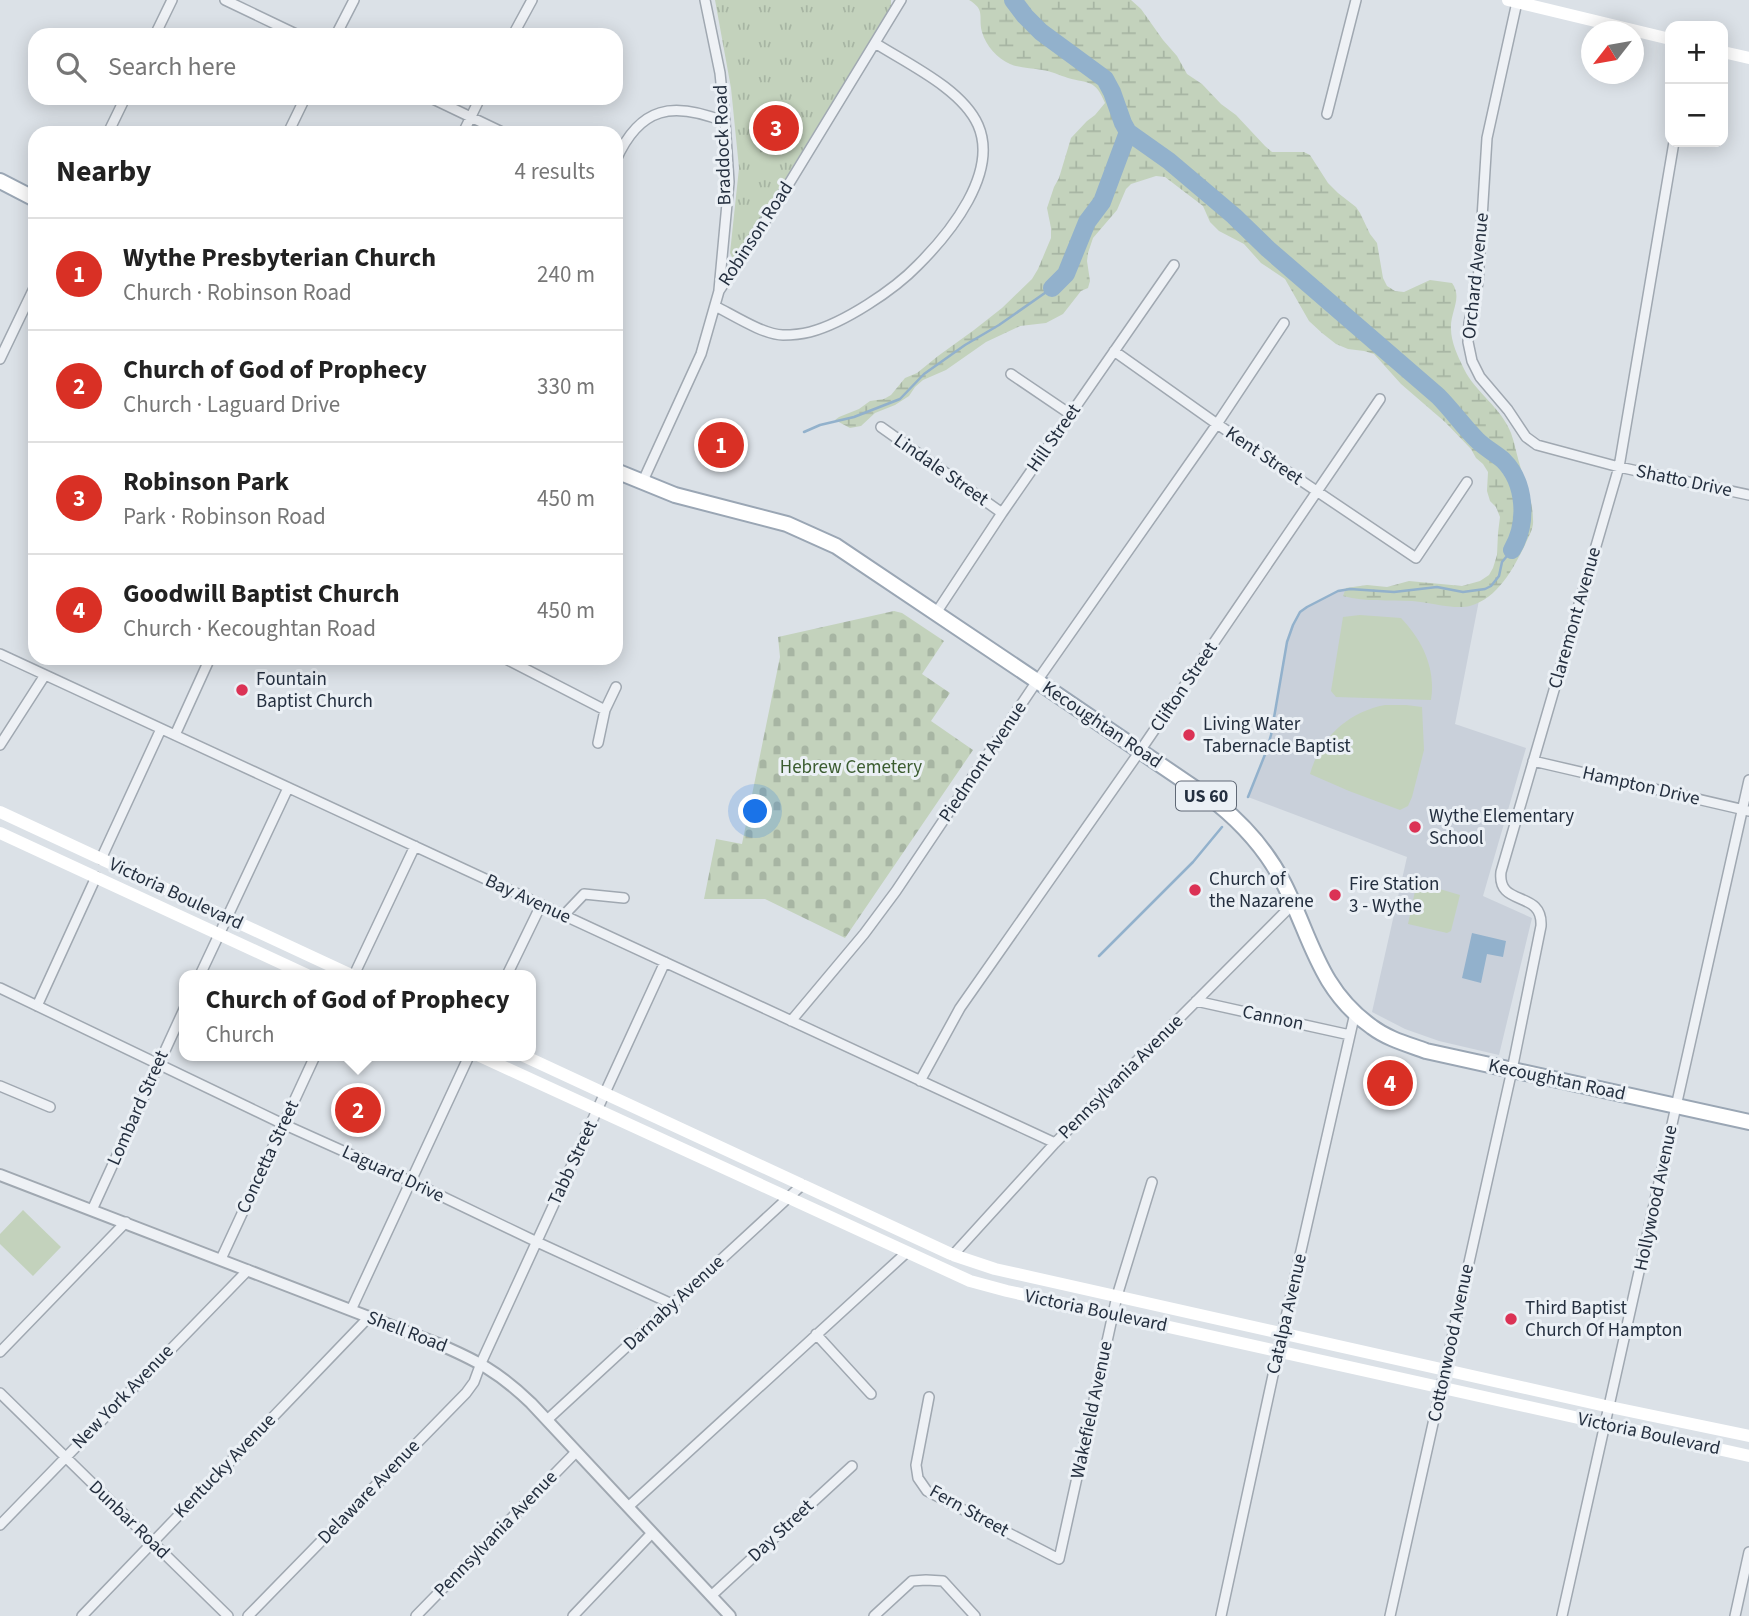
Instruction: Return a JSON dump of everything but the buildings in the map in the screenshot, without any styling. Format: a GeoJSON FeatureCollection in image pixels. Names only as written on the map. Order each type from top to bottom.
{"type":"FeatureCollection","features":[{"type":"Feature","properties":{"kind":"main road"},"geometry":{"type":"LineString","coordinates":[[1513,1],[1665,38]]}},
{"type":"Feature","properties":{"kind":"main road"},"geometry":{"type":"LineString","coordinates":[[1728,53],[1749,58]]}},
{"type":"Feature","properties":{"kind":"main road"},"geometry":{"type":"LineString","coordinates":[[0,181],[28,195]]}},
{"type":"Feature","properties":{"kind":"main road","name":"Kecoughtan Road"},"geometry":{"type":"LineString","coordinates":[[623,474],[675,495],[787,524],[836,547],[1218,804],[1256,840],[1271,861],[1331,986],[1355,1013],[1392,1039],[1426,1051],[1749,1122]]}},
{"type":"Feature","properties":{"kind":"main road","name":"Victoria Boulevard"},"geometry":{"type":"LineString","coordinates":[[0,812],[342,970]]}},
{"type":"Feature","properties":{"kind":"main road","name":"Victoria Boulevard"},"geometry":{"type":"LineString","coordinates":[[0,833],[296,970]]}},
{"type":"Feature","properties":{"kind":"main road","name":"Victoria Boulevard"},"geometry":{"type":"LineString","coordinates":[[491,1061],[951,1274],[979,1284],[1749,1456]]}},
{"type":"Feature","properties":{"kind":"main road","name":"Victoria Boulevard"},"geometry":{"type":"LineString","coordinates":[[535,1061],[953,1255],[995,1269],[1749,1436]]}},
{"type":"Feature","properties":{"kind":"street"},"geometry":{"type":"LineString","coordinates":[[158,28],[172,0]]}},
{"type":"Feature","properties":{"kind":"street"},"geometry":{"type":"LineString","coordinates":[[225,0],[283,28]]}},
{"type":"Feature","properties":{"kind":"street"},"geometry":{"type":"LineString","coordinates":[[340,28],[354,0]]}},
{"type":"Feature","properties":{"kind":"street"},"geometry":{"type":"LineString","coordinates":[[517,28],[532,0]]}},
{"type":"Feature","properties":{"kind":"street","name":"Braddock Road"},"geometry":{"type":"LineString","coordinates":[[705,0],[720,73],[729,182],[719,291]]}},
{"type":"Feature","properties":{"kind":"street","name":"Robinson Road"},"geometry":{"type":"LineString","coordinates":[[642,483],[701,354],[719,291],[779,200],[901,0]]}},
{"type":"Feature","properties":{"kind":"street"},"geometry":{"type":"LineString","coordinates":[[1327,114],[1356,0]]}},
{"type":"Feature","properties":{"kind":"street","name":"Orchard Avenue"},"geometry":{"type":"LineString","coordinates":[[1513,1],[1487,138],[1478,283],[1469,323],[1469,352],[1479,377],[1531,441],[1550,449],[1619,467]]}},
{"type":"Feature","properties":{"kind":"street"},"geometry":{"type":"LineString","coordinates":[[715,306],[752,326],[780,335],[810,332],[835,322],[861,308],[918,266],[969,200],[979,176],[984,150],[979,127],[968,108],[949,90],[875,43]]}},
{"type":"Feature","properties":{"kind":"street"},"geometry":{"type":"LineString","coordinates":[[111,126],[122,105]]}},
{"type":"Feature","properties":{"kind":"street"},"geometry":{"type":"LineString","coordinates":[[291,126],[302,105]]}},
{"type":"Feature","properties":{"kind":"street"},"geometry":{"type":"LineString","coordinates":[[445,105],[489,126]]}},
{"type":"Feature","properties":{"kind":"street"},"geometry":{"type":"LineString","coordinates":[[466,126],[476,105]]}},
{"type":"Feature","properties":{"kind":"street"},"geometry":{"type":"LineString","coordinates":[[623,146],[633,130],[646,118],[661,112],[679,110],[705,113],[725,122]]}},
{"type":"Feature","properties":{"kind":"street","name":"Claremont Avenue"},"geometry":{"type":"LineString","coordinates":[[1512,1070],[1541,914],[1534,905],[1506,892],[1500,877],[1619,467],[1673,147]]}},
{"type":"Feature","properties":{"kind":"street","name":"Hill Street"},"geometry":{"type":"LineString","coordinates":[[936,613],[1174,265]]}},
{"type":"Feature","properties":{"kind":"street"},"geometry":{"type":"LineString","coordinates":[[0,359],[28,301]]}},
{"type":"Feature","properties":{"kind":"street","name":"Piedmont Avenue"},"geometry":{"type":"LineString","coordinates":[[790,1021],[864,934],[896,891],[1284,323]]}},
{"type":"Feature","properties":{"kind":"street","name":"Kent Street"},"geometry":{"type":"LineString","coordinates":[[1114,351],[1416,558],[1467,482]]}},
{"type":"Feature","properties":{"kind":"street"},"geometry":{"type":"LineString","coordinates":[[1011,373],[1070,414]]}},
{"type":"Feature","properties":{"kind":"street","name":"Clifton Street"},"geometry":{"type":"LineString","coordinates":[[920,1081],[960,1008],[1140,751],[1380,399]]}},
{"type":"Feature","properties":{"kind":"street","name":"Lindale Street"},"geometry":{"type":"LineString","coordinates":[[881,427],[1002,513]]}},
{"type":"Feature","properties":{"kind":"street","name":"Shatto Drive"},"geometry":{"type":"LineString","coordinates":[[1619,467],[1749,495]]}},
{"type":"Feature","properties":{"kind":"street","name":"Bay Avenue"},"geometry":{"type":"LineString","coordinates":[[0,654],[1055,1143]]}},
{"type":"Feature","properties":{"kind":"street"},"geometry":{"type":"LineString","coordinates":[[175,735],[206,665]]}},
{"type":"Feature","properties":{"kind":"street"},"geometry":{"type":"LineString","coordinates":[[518,665],[605,710]]}},
{"type":"Feature","properties":{"kind":"street"},"geometry":{"type":"LineString","coordinates":[[0,745],[45,675]]}},
{"type":"Feature","properties":{"kind":"street"},"geometry":{"type":"LineString","coordinates":[[598,743],[605,710],[616,687]]}},
{"type":"Feature","properties":{"kind":"street"},"geometry":{"type":"LineString","coordinates":[[101,859],[161,729]]}},
{"type":"Feature","properties":{"kind":"street","name":"Hampton Drive"},"geometry":{"type":"LineString","coordinates":[[1533,761],[1746,811]]}},
{"type":"Feature","properties":{"kind":"street","name":"Hollywood Avenue"},"geometry":{"type":"LineString","coordinates":[[1562,1616],[1676,1106],[1746,811],[1749,780]]}},
{"type":"Feature","properties":{"kind":"street"},"geometry":{"type":"LineString","coordinates":[[202,970],[288,788]]}},
{"type":"Feature","properties":{"kind":"street"},"geometry":{"type":"LineString","coordinates":[[355,970],[415,846]]}},
{"type":"Feature","properties":{"kind":"street"},"geometry":{"type":"LineString","coordinates":[[37,1006],[96,877]]}},
{"type":"Feature","properties":{"kind":"street"},"geometry":{"type":"LineString","coordinates":[[564,915],[584,894],[624,898]]}},
{"type":"Feature","properties":{"kind":"street","name":"Pennsylvania Avenue"},"geometry":{"type":"LineString","coordinates":[[953,1255],[1055,1143],[1293,904]]}},
{"type":"Feature","properties":{"kind":"street"},"geometry":{"type":"LineString","coordinates":[[509,970],[541,905]]}},
{"type":"Feature","properties":{"kind":"street","name":"Tabb Street"},"geometry":{"type":"LineString","coordinates":[[481,1363],[665,962]]}},
{"type":"Feature","properties":{"kind":"street","name":"Laguard Drive"},"geometry":{"type":"LineString","coordinates":[[0,988],[283,1124],[672,1304]]}},
{"type":"Feature","properties":{"kind":"street","name":"Cannon"},"geometry":{"type":"LineString","coordinates":[[1196,1001],[1350,1035]]}},
{"type":"Feature","properties":{"kind":"street","name":"Catalpa Avenue"},"geometry":{"type":"LineString","coordinates":[[1221,1616],[1355,1013]]}},
{"type":"Feature","properties":{"kind":"street","name":"Lombard Street"},"geometry":{"type":"LineString","coordinates":[[92,1210],[179,1020]]}},
{"type":"Feature","properties":{"kind":"street","name":"Concetta Street"},"geometry":{"type":"LineString","coordinates":[[221,1259],[313,1061]]}},
{"type":"Feature","properties":{"kind":"street"},"geometry":{"type":"LineString","coordinates":[[351,1310],[467,1061]]}},
{"type":"Feature","properties":{"kind":"street","name":"Cottonwood Avenue"},"geometry":{"type":"LineString","coordinates":[[1390,1616],[1512,1070]]}},
{"type":"Feature","properties":{"kind":"street"},"geometry":{"type":"LineString","coordinates":[[0,1086],[50,1107]]}},
{"type":"Feature","properties":{"kind":"street","name":"Shell Road"},"geometry":{"type":"LineString","coordinates":[[0,1175],[436,1343],[481,1363],[514,1387],[547,1420],[725,1614]]}},
{"type":"Feature","properties":{"kind":"street","name":"Wakefield Avenue"},"geometry":{"type":"LineString","coordinates":[[1059,1559],[1116,1296],[1152,1182]]}},
{"type":"Feature","properties":{"kind":"street","name":"Darnaby Avenue"},"geometry":{"type":"LineString","coordinates":[[547,1420],[802,1185]]}},
{"type":"Feature","properties":{"kind":"street"},"geometry":{"type":"LineString","coordinates":[[0,1352],[126,1222]]}},
{"type":"Feature","properties":{"kind":"street"},"geometry":{"type":"LineString","coordinates":[[628,1507],[906,1253]]}},
{"type":"Feature","properties":{"kind":"street","name":"New York Avenue"},"geometry":{"type":"LineString","coordinates":[[0,1525],[248,1270]]}},
{"type":"Feature","properties":{"kind":"street","name":"Kentucky Avenue"},"geometry":{"type":"LineString","coordinates":[[82,1616],[369,1317]]}},
{"type":"Feature","properties":{"kind":"street"},"geometry":{"type":"LineString","coordinates":[[816,1335],[871,1394]]}},
{"type":"Feature","properties":{"kind":"street","name":"Delaware Avenue"},"geometry":{"type":"LineString","coordinates":[[248,1616],[466,1393],[474,1382],[481,1363]]}},
{"type":"Feature","properties":{"kind":"street","name":"Dunbar Road"},"geometry":{"type":"LineString","coordinates":[[0,1393],[229,1616]]}},
{"type":"Feature","properties":{"kind":"street","name":"Fern Street"},"geometry":{"type":"LineString","coordinates":[[929,1397],[916,1465],[918,1478],[927,1491],[1059,1559]]}},
{"type":"Feature","properties":{"kind":"street","name":"Pennsylvania Avenue"},"geometry":{"type":"LineString","coordinates":[[416,1616],[576,1452]]}},
{"type":"Feature","properties":{"kind":"street","name":"Day Street"},"geometry":{"type":"LineString","coordinates":[[711,1596],[852,1466]]}},
{"type":"Feature","properties":{"kind":"street"},"geometry":{"type":"LineString","coordinates":[[573,1616],[652,1533]]}},
{"type":"Feature","properties":{"kind":"street"},"geometry":{"type":"LineString","coordinates":[[1735,1616],[1749,1552]]}},
{"type":"Feature","properties":{"kind":"street"},"geometry":{"type":"LineString","coordinates":[[874,1616],[912,1581],[926,1580],[943,1581],[975,1616]]}},
{"type":"Feature","properties":{"kind":"shaded area","name":"Wythe Elementary School"},"geometry":{"type":"Polygon","coordinates":[[[1481,590],[1455,724],[1526,748],[1483,896],[1532,918],[1499,1055],[1439,1041],[1405,1029],[1372,1012],[1407,857],[1248,797],[1271,735],[1283,660],[1293,625],[1300,612],[1307,607],[1338,591],[1481,590]]]}},
{"type":"Feature","properties":{"kind":"green space"},"geometry":{"type":"Polygon","coordinates":[[[715,0],[891,0],[891,6],[735,258],[730,253],[739,168],[731,88],[715,0]]]}},
{"type":"Feature","properties":{"kind":"green space"},"geometry":{"type":"Polygon","coordinates":[[[969,0],[1131,0],[1177,56],[1187,74],[1236,115],[1265,146],[1272,152],[1304,152],[1310,155],[1328,183],[1360,213],[1377,243],[1387,286],[1404,292],[1430,280],[1452,283],[1456,294],[1451,329],[1455,349],[1469,377],[1507,424],[1533,513],[1532,530],[1510,573],[1497,590],[1480,602],[1457,607],[1343,596],[1346,588],[1367,585],[1387,587],[1409,581],[1462,586],[1480,581],[1489,575],[1497,555],[1500,517],[1487,491],[1488,472],[1471,449],[1445,422],[1401,384],[1374,354],[1348,349],[1322,333],[1309,321],[1285,279],[1261,263],[1244,244],[1219,231],[1210,222],[1203,206],[1165,177],[1156,176],[1131,184],[1126,189],[1117,210],[1093,238],[1087,261],[1090,281],[1088,288],[1081,291],[1063,314],[1046,323],[1020,326],[986,342],[946,370],[923,380],[909,396],[875,413],[861,426],[850,428],[835,420],[870,401],[891,395],[905,378],[917,373],[974,330],[1032,279],[1051,238],[1047,208],[1071,138],[1105,103],[1091,84],[1049,71],[1014,65],[1001,58],[986,42],[980,11],[969,0]]]}},
{"type":"Feature","properties":{"kind":"green space","name":"Hebrew Cemetery"},"geometry":{"type":"Polygon","coordinates":[[[894,611],[902,613],[944,641],[922,674],[950,693],[931,721],[973,750],[845,938],[765,899],[704,899],[716,839],[742,844],[780,657],[778,637],[894,611]]]}},
{"type":"Feature","properties":{"kind":"green space"},"geometry":{"type":"Polygon","coordinates":[[[1360,615],[1401,618],[1409,627],[1430,666],[1431,700],[1336,697],[1331,691],[1343,617],[1360,615]]]}},
{"type":"Feature","properties":{"kind":"green space"},"geometry":{"type":"Polygon","coordinates":[[[1385,705],[1422,707],[1424,750],[1412,797],[1408,806],[1400,810],[1310,774],[1321,749],[1337,729],[1359,714],[1385,705]]]}},
{"type":"Feature","properties":{"kind":"green space"},"geometry":{"type":"Polygon","coordinates":[[[1426,885],[1460,895],[1451,931],[1447,933],[1408,924],[1415,891],[1426,885]]]}},
{"type":"Feature","properties":{"kind":"green space"},"geometry":{"type":"Polygon","coordinates":[[[23,1210],[61,1247],[33,1276],[0,1244],[0,1234],[23,1210]]]}},
{"type":"Feature","properties":{"kind":"water"},"geometry":{"type":"Polygon","coordinates":[[[1472,933],[1506,941],[1503,957],[1487,954],[1481,983],[1462,978],[1472,933]]]}},
{"type":"Feature","properties":{"kind":"waterway"},"geometry":{"type":"LineString","coordinates":[[1013,0],[1041,32],[1105,79],[1128,132],[1169,161],[1234,216],[1268,249],[1438,396],[1477,440],[1503,460],[1516,480],[1522,504],[1521,528],[1512,550]]}},
{"type":"Feature","properties":{"kind":"waterway"},"geometry":{"type":"LineString","coordinates":[[1052,288],[1066,274],[1087,222],[1102,202],[1128,132]]}},
{"type":"Feature","properties":{"kind":"waterway"},"geometry":{"type":"LineString","coordinates":[[804,432],[900,399],[924,374],[1052,288]]}},
{"type":"Feature","properties":{"kind":"waterway"},"geometry":{"type":"LineString","coordinates":[[1248,797],[1271,735],[1287,642],[1300,612],[1338,591],[1350,589],[1394,592],[1437,587],[1463,592],[1485,589],[1499,576],[1502,562],[1512,550]]}},
{"type":"Feature","properties":{"kind":"waterway"},"geometry":{"type":"LineString","coordinates":[[1099,956],[1193,862],[1222,827]]}},
{"type":"Feature","properties":{"kind":"place","name":"Robinson Park"},"geometry":{"type":"Point","coordinates":[776,128]}},
{"type":"Feature","properties":{"kind":"place","name":"Wythe Presbyterian Church"},"geometry":{"type":"Point","coordinates":[721,445]}},
{"type":"Feature","properties":{"kind":"place","name":"Fountain Baptist Church"},"geometry":{"type":"Point","coordinates":[242,690]}},
{"type":"Feature","properties":{"kind":"place","name":"Living Water Tabernacle Baptist"},"geometry":{"type":"Point","coordinates":[1189,735]}},
{"type":"Feature","properties":{"kind":"place","name":"Wythe Elementary School"},"geometry":{"type":"Point","coordinates":[1415,827]}},
{"type":"Feature","properties":{"kind":"place","name":"Church of the Nazarene"},"geometry":{"type":"Point","coordinates":[1195,890]}},
{"type":"Feature","properties":{"kind":"place","name":"Fire Station 3 - Wythe"},"geometry":{"type":"Point","coordinates":[1335,895]}},
{"type":"Feature","properties":{"kind":"place","name":"Goodwill Baptist Church"},"geometry":{"type":"Point","coordinates":[1390,1083]}},
{"type":"Feature","properties":{"kind":"place","name":"Church of God of Prophecy"},"geometry":{"type":"Point","coordinates":[358,1110]}},
{"type":"Feature","properties":{"kind":"place","name":"Third Baptist Church Of Hampton"},"geometry":{"type":"Point","coordinates":[1511,1319]}}]}
